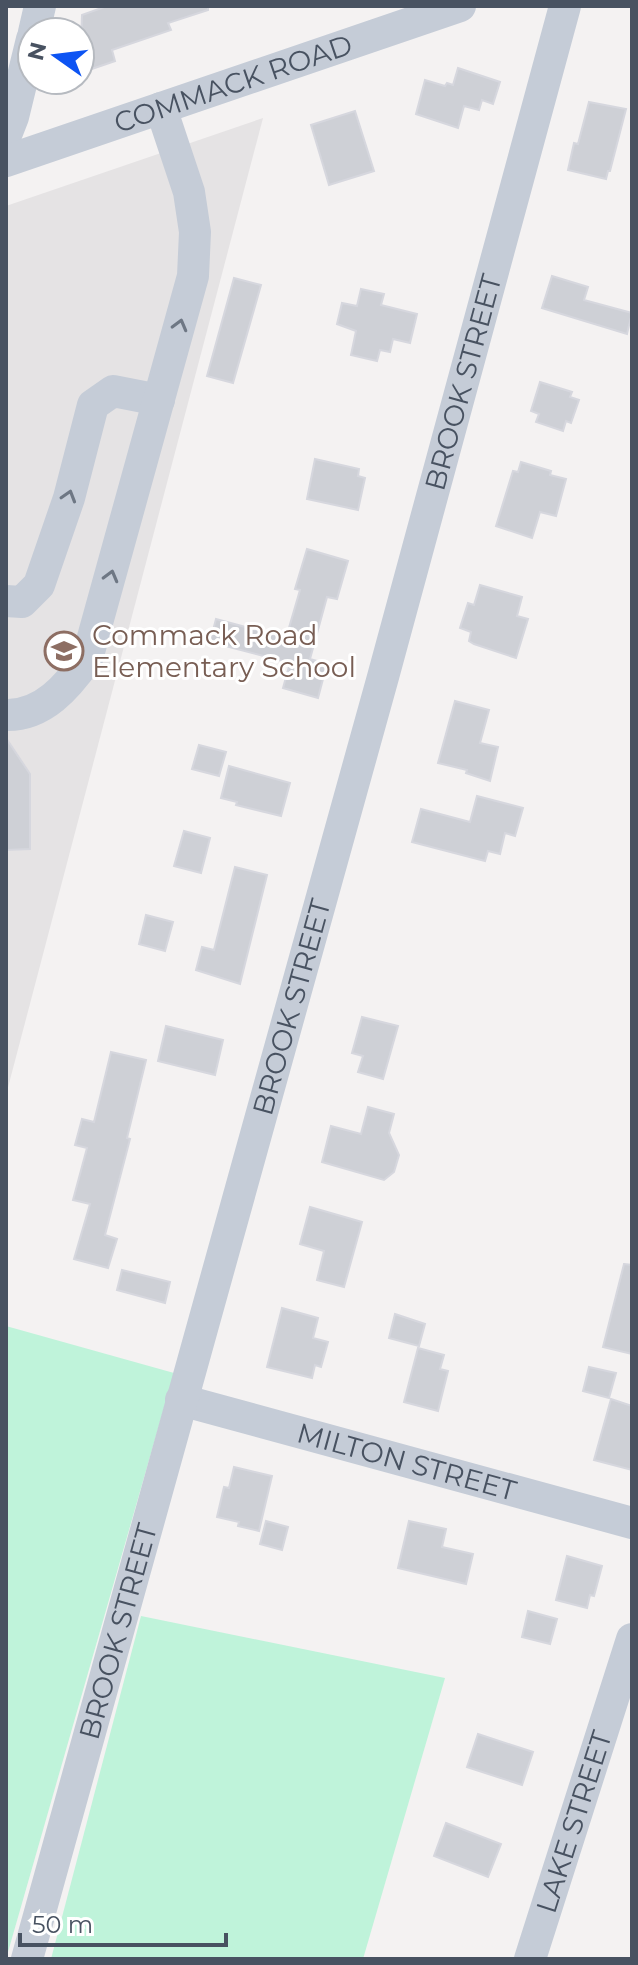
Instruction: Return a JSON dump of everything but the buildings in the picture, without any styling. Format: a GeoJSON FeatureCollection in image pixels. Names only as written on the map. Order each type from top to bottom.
{"type":"FeatureCollection","features":[{"type":"Feature","properties":{"kind":"street","name":"COMMACK ROAD"},"geometry":{"type":"LineString","coordinates":[[6,161],[460,6]]}},
{"type":"Feature","properties":{"kind":"street","name":"BROOK STREET"},"geometry":{"type":"LineString","coordinates":[[27,1959],[387,662],[565,6]]}},
{"type":"Feature","properties":{"kind":"street"},"geometry":{"type":"LineString","coordinates":[[6,135],[18,96]]}},
{"type":"Feature","properties":{"kind":"street"},"geometry":{"type":"LineString","coordinates":[[6,715],[41,707],[67,687],[87,659],[193,276],[195,232],[189,192],[161,108]]}},
{"type":"Feature","properties":{"kind":"street"},"geometry":{"type":"LineString","coordinates":[[6,601],[22,602],[39,585],[69,498],[93,405],[113,391],[159,400]]}},
{"type":"Feature","properties":{"kind":"street","name":"MILTON STREET"},"geometry":{"type":"LineString","coordinates":[[181,1400],[632,1523]]}},
{"type":"Feature","properties":{"kind":"street","name":"LAKE STREET"},"geometry":{"type":"LineString","coordinates":[[530,1959],[629,1659]]}},
{"type":"Feature","properties":{"kind":"shaded area","name":"Commack Road Elementary School"},"geometry":{"type":"Polygon","coordinates":[[[263,118],[6,1095],[6,206],[263,118]]]}},
{"type":"Feature","properties":{"kind":"green space"},"geometry":{"type":"Polygon","coordinates":[[[6,1326],[174,1373],[6,1959],[6,1326]]]}},
{"type":"Feature","properties":{"kind":"green space"},"geometry":{"type":"Polygon","coordinates":[[[141,1616],[445,1678],[363,1959],[51,1959],[141,1616]]]}},
{"type":"Feature","properties":{"kind":"place","name":"Commack Road Elementary School"},"geometry":{"type":"Point","coordinates":[64,651]}}]}
